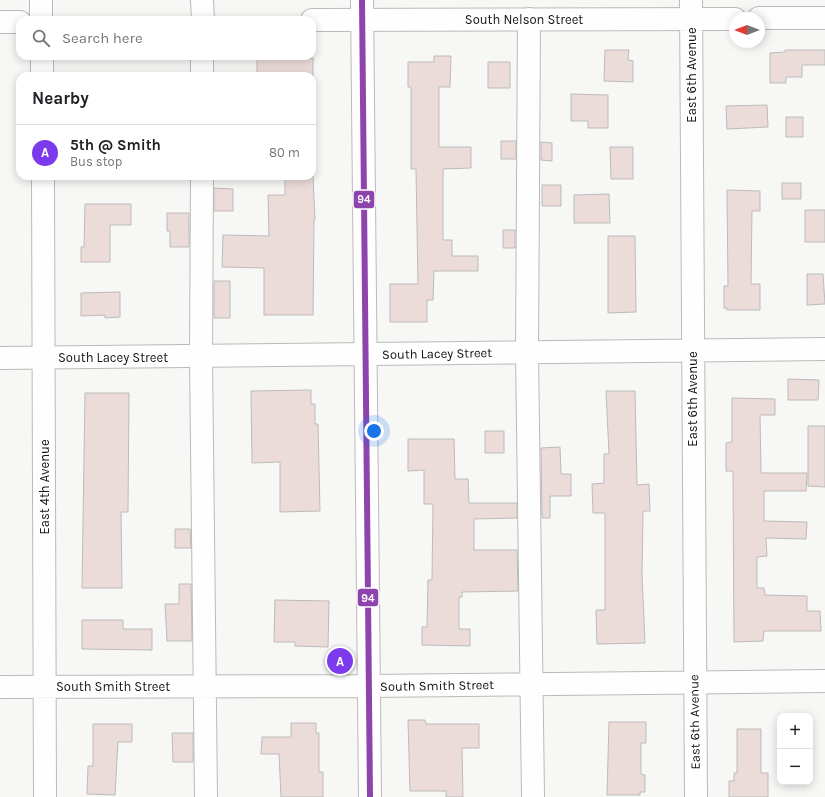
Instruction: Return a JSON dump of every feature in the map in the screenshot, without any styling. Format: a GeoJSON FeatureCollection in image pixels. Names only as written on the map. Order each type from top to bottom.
{"type":"FeatureCollection","features":[{"type":"Feature","properties":{"kind":"street"},"geometry":{"type":"LineString","coordinates":[[41,0],[41,16]]}},
{"type":"Feature","properties":{"kind":"street"},"geometry":{"type":"LineString","coordinates":[[202,0],[202,16]]}},
{"type":"Feature","properties":{"kind":"street","name":"South Nelson Street"},"geometry":{"type":"LineString","coordinates":[[316,19],[362,10],[529,20],[691,9],[729,17]]}},
{"type":"Feature","properties":{"kind":"street","name":"East 6th Avenue"},"geometry":{"type":"LineString","coordinates":[[691,9],[694,682],[696,797]]}},
{"type":"Feature","properties":{"kind":"street"},"geometry":{"type":"LineString","coordinates":[[362,10],[370,797]]}},
{"type":"Feature","properties":{"kind":"street"},"geometry":{"type":"LineString","coordinates":[[765,18],[825,18]]}},
{"type":"Feature","properties":{"kind":"street"},"geometry":{"type":"LineString","coordinates":[[529,20],[527,352],[533,797]]}},
{"type":"Feature","properties":{"kind":"street"},"geometry":{"type":"LineString","coordinates":[[0,22],[16,22]]}},
{"type":"Feature","properties":{"kind":"street"},"geometry":{"type":"LineString","coordinates":[[42,60],[42,72]]}},
{"type":"Feature","properties":{"kind":"street"},"geometry":{"type":"LineString","coordinates":[[202,60],[202,72]]}},
{"type":"Feature","properties":{"kind":"street","name":"East 4th Avenue"},"geometry":{"type":"LineString","coordinates":[[42,180],[45,797]]}},
{"type":"Feature","properties":{"kind":"street"},"geometry":{"type":"LineString","coordinates":[[202,180],[201,356],[206,686],[206,797]]}},
{"type":"Feature","properties":{"kind":"street","name":"South Lacey Street"},"geometry":{"type":"LineString","coordinates":[[0,358],[825,349]]}},
{"type":"Feature","properties":{"kind":"street","name":"South Smith Street"},"geometry":{"type":"LineString","coordinates":[[0,687],[369,686],[825,681]]}},
{"type":"Feature","properties":{"kind":"building"},"geometry":{"type":"Polygon","coordinates":[[[605,50],[629,50],[628,60],[633,61],[633,82],[604,81],[605,50]]]}},
{"type":"Feature","properties":{"kind":"building"},"geometry":{"type":"Polygon","coordinates":[[[785,50],[825,50],[825,65],[802,65],[802,77],[786,77],[786,83],[770,83],[770,53],[785,52],[785,50]]]}},
{"type":"Feature","properties":{"kind":"building"},"geometry":{"type":"Polygon","coordinates":[[[434,56],[451,56],[450,87],[439,87],[439,147],[471,147],[471,168],[443,169],[443,240],[452,240],[452,256],[478,256],[478,271],[434,271],[433,300],[427,300],[427,322],[390,322],[390,284],[418,284],[416,169],[411,169],[411,87],[408,87],[408,62],[434,62],[434,56]]]}},
{"type":"Feature","properties":{"kind":"building"},"geometry":{"type":"Polygon","coordinates":[[[257,60],[313,60],[313,72],[257,72],[257,60]]]}},
{"type":"Feature","properties":{"kind":"building"},"geometry":{"type":"Polygon","coordinates":[[[488,62],[510,62],[510,88],[488,88],[488,62]]]}},
{"type":"Feature","properties":{"kind":"building"},"geometry":{"type":"Polygon","coordinates":[[[571,94],[608,95],[608,128],[588,128],[588,121],[571,121],[571,94]]]}},
{"type":"Feature","properties":{"kind":"building"},"geometry":{"type":"Polygon","coordinates":[[[767,105],[768,127],[727,129],[726,106],[767,105]]]}},
{"type":"Feature","properties":{"kind":"building"},"geometry":{"type":"Polygon","coordinates":[[[786,117],[803,117],[803,137],[786,137],[786,117]]]}},
{"type":"Feature","properties":{"kind":"building"},"geometry":{"type":"Polygon","coordinates":[[[501,141],[516,141],[516,159],[501,159],[501,141]]]}},
{"type":"Feature","properties":{"kind":"building"},"geometry":{"type":"Polygon","coordinates":[[[541,142],[552,143],[552,161],[541,160],[541,142]]]}},
{"type":"Feature","properties":{"kind":"building"},"geometry":{"type":"Polygon","coordinates":[[[610,147],[633,147],[633,179],[611,179],[610,147]]]}},
{"type":"Feature","properties":{"kind":"building"},"geometry":{"type":"Polygon","coordinates":[[[285,180],[313,180],[315,220],[313,315],[264,315],[264,268],[222,267],[223,235],[269,236],[268,195],[285,195],[285,180]]]}},
{"type":"Feature","properties":{"kind":"building"},"geometry":{"type":"Polygon","coordinates":[[[782,183],[801,183],[801,199],[782,199],[782,183]]]}},
{"type":"Feature","properties":{"kind":"building"},"geometry":{"type":"Polygon","coordinates":[[[542,185],[561,185],[561,206],[542,206],[542,185]]]}},
{"type":"Feature","properties":{"kind":"building"},"geometry":{"type":"Polygon","coordinates":[[[214,188],[233,189],[233,211],[214,211],[214,188]]]}},
{"type":"Feature","properties":{"kind":"building"},"geometry":{"type":"Polygon","coordinates":[[[727,190],[760,191],[760,211],[752,211],[751,284],[760,284],[760,310],[727,310],[727,308],[724,308],[724,286],[728,286],[727,190]]]}},
{"type":"Feature","properties":{"kind":"building"},"geometry":{"type":"Polygon","coordinates":[[[609,194],[610,223],[574,223],[574,195],[609,194]]]}},
{"type":"Feature","properties":{"kind":"building"},"geometry":{"type":"Polygon","coordinates":[[[85,204],[131,204],[131,225],[110,225],[110,262],[81,262],[81,247],[84,247],[85,204]]]}},
{"type":"Feature","properties":{"kind":"building"},"geometry":{"type":"Polygon","coordinates":[[[805,210],[825,210],[825,242],[805,242],[805,210]]]}},
{"type":"Feature","properties":{"kind":"building"},"geometry":{"type":"Polygon","coordinates":[[[167,213],[189,213],[189,247],[170,247],[170,231],[167,231],[167,213]]]}},
{"type":"Feature","properties":{"kind":"building"},"geometry":{"type":"Polygon","coordinates":[[[503,230],[515,230],[515,248],[503,248],[503,230]]]}},
{"type":"Feature","properties":{"kind":"building"},"geometry":{"type":"Polygon","coordinates":[[[608,236],[635,236],[636,312],[608,313],[608,236]]]}},
{"type":"Feature","properties":{"kind":"building"},"geometry":{"type":"Polygon","coordinates":[[[807,274],[823,274],[825,304],[807,305],[807,274]]]}},
{"type":"Feature","properties":{"kind":"building"},"geometry":{"type":"Polygon","coordinates":[[[214,281],[230,281],[230,318],[214,318],[214,281]]]}},
{"type":"Feature","properties":{"kind":"building"},"geometry":{"type":"Polygon","coordinates":[[[120,292],[120,317],[105,318],[105,315],[81,316],[81,293],[120,292]]]}},
{"type":"Feature","properties":{"kind":"building"},"geometry":{"type":"Polygon","coordinates":[[[788,379],[819,380],[818,400],[788,400],[788,379]]]}},
{"type":"Feature","properties":{"kind":"building"},"geometry":{"type":"Polygon","coordinates":[[[311,390],[311,404],[315,404],[315,424],[318,424],[320,511],[280,512],[280,462],[252,463],[251,391],[311,390]]]}},
{"type":"Feature","properties":{"kind":"building"},"geometry":{"type":"Polygon","coordinates":[[[606,391],[635,391],[637,485],[649,484],[650,511],[643,511],[642,575],[645,643],[597,644],[596,610],[605,610],[605,513],[593,513],[592,484],[604,483],[604,454],[609,454],[606,391]]]}},
{"type":"Feature","properties":{"kind":"building"},"geometry":{"type":"Polygon","coordinates":[[[85,393],[129,393],[128,512],[121,512],[122,588],[82,588],[85,393]]]}},
{"type":"Feature","properties":{"kind":"building"},"geometry":{"type":"Polygon","coordinates":[[[732,398],[775,399],[775,415],[760,415],[761,473],[807,473],[806,491],[764,491],[764,521],[807,522],[806,539],[766,538],[767,556],[757,557],[757,588],[764,588],[765,595],[807,596],[807,611],[820,611],[821,631],[764,631],[763,641],[734,642],[733,471],[726,471],[726,443],[732,442],[732,398]]]}},
{"type":"Feature","properties":{"kind":"building"},"geometry":{"type":"Polygon","coordinates":[[[808,426],[825,426],[825,487],[808,486],[808,426]]]}},
{"type":"Feature","properties":{"kind":"building"},"geometry":{"type":"Polygon","coordinates":[[[485,431],[504,431],[504,453],[485,453],[485,431]]]}},
{"type":"Feature","properties":{"kind":"building"},"geometry":{"type":"Polygon","coordinates":[[[408,439],[454,439],[455,479],[468,479],[469,503],[517,503],[517,518],[474,519],[474,550],[517,550],[518,591],[462,592],[462,597],[459,597],[459,629],[470,629],[470,646],[422,645],[422,627],[427,627],[428,580],[432,580],[433,504],[424,504],[424,470],[408,471],[408,439]]]}},
{"type":"Feature","properties":{"kind":"building"},"geometry":{"type":"Polygon","coordinates":[[[560,447],[561,474],[571,474],[571,496],[550,496],[550,518],[542,518],[541,448],[560,447]]]}},
{"type":"Feature","properties":{"kind":"building"},"geometry":{"type":"Polygon","coordinates":[[[175,529],[190,529],[191,548],[175,548],[175,529]]]}},
{"type":"Feature","properties":{"kind":"building"},"geometry":{"type":"Polygon","coordinates":[[[179,584],[191,584],[192,641],[167,641],[165,604],[179,604],[179,584]]]}},
{"type":"Feature","properties":{"kind":"building"},"geometry":{"type":"Polygon","coordinates":[[[275,600],[329,601],[328,647],[295,646],[295,642],[274,642],[275,600]]]}},
{"type":"Feature","properties":{"kind":"building"},"geometry":{"type":"Polygon","coordinates":[[[82,620],[123,620],[123,629],[152,629],[152,650],[82,649],[82,620]]]}},
{"type":"Feature","properties":{"kind":"building"},"geometry":{"type":"Polygon","coordinates":[[[408,720],[425,720],[426,724],[479,724],[479,748],[462,748],[463,797],[446,797],[446,791],[410,791],[408,720]]]}},
{"type":"Feature","properties":{"kind":"building"},"geometry":{"type":"Polygon","coordinates":[[[609,722],[646,722],[646,743],[641,743],[641,774],[645,775],[645,792],[640,792],[640,795],[607,795],[609,722]]]}},
{"type":"Feature","properties":{"kind":"building"},"geometry":{"type":"Polygon","coordinates":[[[291,723],[316,723],[316,733],[319,733],[319,772],[323,772],[323,797],[281,797],[279,754],[261,754],[262,737],[291,737],[291,723]]]}},
{"type":"Feature","properties":{"kind":"building"},"geometry":{"type":"Polygon","coordinates":[[[93,724],[132,724],[132,742],[118,742],[115,795],[87,794],[88,766],[93,766],[93,724]]]}},
{"type":"Feature","properties":{"kind":"building"},"geometry":{"type":"Polygon","coordinates":[[[737,729],[761,729],[761,773],[768,773],[768,797],[729,797],[729,781],[734,781],[734,773],[737,773],[737,729]]]}},
{"type":"Feature","properties":{"kind":"building"},"geometry":{"type":"Polygon","coordinates":[[[172,733],[193,733],[193,762],[173,762],[172,733]]]}},
{"type":"Feature","properties":{"kind":"transit line","name":"94"},"geometry":{"type":"LineString","coordinates":[[362,0],[370,797]]}},
{"type":"Feature","properties":{"kind":"place","name":"5th @ Smith"},"geometry":{"type":"Point","coordinates":[340,661]}}]}
